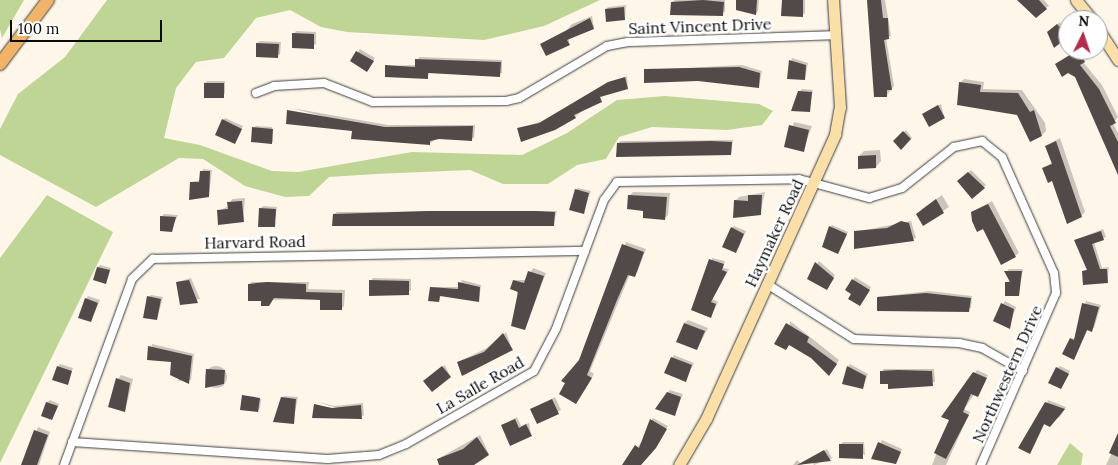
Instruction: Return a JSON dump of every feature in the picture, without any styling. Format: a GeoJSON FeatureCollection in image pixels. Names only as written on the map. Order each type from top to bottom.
{"type":"FeatureCollection","features":[{"type":"Feature","properties":{"kind":"main road"},"geometry":{"type":"LineString","coordinates":[[0,64],[48,0]]}},
{"type":"Feature","properties":{"kind":"main road","name":"Haymaker Road"},"geometry":{"type":"LineString","coordinates":[[679,465],[815,183],[840,107],[833,0]]}},
{"type":"Feature","properties":{"kind":"main road"},"geometry":{"type":"LineString","coordinates":[[1076,0],[1084,10]]}},
{"type":"Feature","properties":{"kind":"main road"},"geometry":{"type":"LineString","coordinates":[[1108,44],[1118,60]]}},
{"type":"Feature","properties":{"kind":"street","name":"Saint Vincent Drive"},"geometry":{"type":"LineString","coordinates":[[256,93],[274,86],[324,83],[373,102],[506,101],[520,98],[607,46],[628,42],[836,35]]}},
{"type":"Feature","properties":{"kind":"street","name":"Northwestern Drive"},"geometry":{"type":"LineString","coordinates":[[815,183],[846,194],[889,196],[963,142],[982,141],[1002,157],[1054,273],[1052,306],[981,465]]}},
{"type":"Feature","properties":{"kind":"street","name":"La Salle Road"},"geometry":{"type":"LineString","coordinates":[[72,442],[327,458],[379,455],[406,444],[534,371],[544,357],[604,200],[617,182],[755,178],[815,183]]}},
{"type":"Feature","properties":{"kind":"street","name":"Harvard Road"},"geometry":{"type":"LineString","coordinates":[[64,465],[132,280],[152,259],[585,251]]}},
{"type":"Feature","properties":{"kind":"street"},"geometry":{"type":"LineString","coordinates":[[767,284],[854,339],[959,343],[982,348],[1023,371]]}},
{"type":"Feature","properties":{"kind":"green space"},"geometry":{"type":"Polygon","coordinates":[[[0,0],[24,0],[2,38],[0,29],[0,0]]]}},
{"type":"Feature","properties":{"kind":"green space"},"geometry":{"type":"Polygon","coordinates":[[[107,0],[600,0],[544,26],[484,40],[347,32],[321,27],[290,10],[256,18],[224,58],[196,62],[176,88],[164,138],[200,145],[272,171],[298,172],[412,152],[522,155],[567,133],[617,100],[665,96],[759,104],[773,111],[762,125],[727,130],[652,127],[619,137],[606,159],[577,165],[548,184],[503,184],[470,170],[376,174],[329,177],[309,196],[285,197],[245,186],[203,159],[179,158],[96,207],[0,155],[0,129],[18,94],[65,57],[107,0]]]}},
{"type":"Feature","properties":{"kind":"green space"},"geometry":{"type":"Polygon","coordinates":[[[47,195],[113,232],[0,463],[0,258],[47,195]]]}},
{"type":"Feature","properties":{"kind":"green space"},"geometry":{"type":"Polygon","coordinates":[[[1070,443],[1083,454],[1081,465],[1057,465],[1070,443]]]}},
{"type":"Feature","properties":{"kind":"building"},"geometry":{"type":"Polygon","coordinates":[[[703,0],[724,2],[723,16],[670,15],[671,2],[703,0]]]}},
{"type":"Feature","properties":{"kind":"building"},"geometry":{"type":"Polygon","coordinates":[[[736,0],[757,0],[756,15],[736,10],[736,0]]]}},
{"type":"Feature","properties":{"kind":"building"},"geometry":{"type":"Polygon","coordinates":[[[782,0],[803,0],[803,17],[781,16],[782,0]]]}},
{"type":"Feature","properties":{"kind":"building"},"geometry":{"type":"Polygon","coordinates":[[[867,0],[881,0],[883,18],[888,18],[889,39],[884,40],[892,90],[887,90],[887,97],[874,97],[867,0]]]}},
{"type":"Feature","properties":{"kind":"building"},"geometry":{"type":"Polygon","coordinates":[[[1017,0],[1039,0],[1047,9],[1036,18],[1017,0]]]}},
{"type":"Feature","properties":{"kind":"building"},"geometry":{"type":"Polygon","coordinates":[[[624,7],[625,20],[606,22],[605,9],[624,7]]]}},
{"type":"Feature","properties":{"kind":"building"},"geometry":{"type":"Polygon","coordinates":[[[590,18],[594,29],[567,40],[570,45],[546,56],[540,44],[590,18]]]}},
{"type":"Feature","properties":{"kind":"building"},"geometry":{"type":"Polygon","coordinates":[[[1057,24],[1058,25],[1058,45],[1054,48],[1047,32],[1057,24]]]}},
{"type":"Feature","properties":{"kind":"building"},"geometry":{"type":"Polygon","coordinates":[[[292,33],[314,34],[314,49],[292,48],[292,33]]]}},
{"type":"Feature","properties":{"kind":"building"},"geometry":{"type":"Polygon","coordinates":[[[256,43],[279,44],[278,58],[256,57],[256,43]]]}},
{"type":"Feature","properties":{"kind":"building"},"geometry":{"type":"Polygon","coordinates":[[[356,51],[374,61],[367,72],[350,61],[356,51]]]}},
{"type":"Feature","properties":{"kind":"building"},"geometry":{"type":"Polygon","coordinates":[[[415,59],[501,62],[500,77],[428,73],[428,79],[385,77],[385,65],[415,67],[415,59]]]}},
{"type":"Feature","properties":{"kind":"building"},"geometry":{"type":"Polygon","coordinates":[[[789,60],[806,65],[805,80],[787,79],[789,60]]]}},
{"type":"Feature","properties":{"kind":"building"},"geometry":{"type":"Polygon","coordinates":[[[1062,60],[1084,60],[1085,62],[1080,65],[1099,89],[1116,123],[1110,126],[1118,142],[1118,175],[1075,77],[1068,73],[1062,77],[1055,64],[1062,60]]]}},
{"type":"Feature","properties":{"kind":"building"},"geometry":{"type":"Polygon","coordinates":[[[739,67],[760,73],[759,88],[698,81],[644,83],[644,69],[739,67]]]}},
{"type":"Feature","properties":{"kind":"building"},"geometry":{"type":"Polygon","coordinates":[[[625,77],[628,89],[600,97],[602,102],[574,115],[576,118],[555,130],[521,142],[517,128],[539,123],[608,82],[625,77]]]}},
{"type":"Feature","properties":{"kind":"building"},"geometry":{"type":"Polygon","coordinates":[[[959,82],[981,85],[980,92],[1018,93],[1030,112],[1034,110],[1042,136],[1030,142],[1017,115],[957,105],[959,82]]]}},
{"type":"Feature","properties":{"kind":"building"},"geometry":{"type":"Polygon","coordinates":[[[204,83],[224,83],[224,98],[204,98],[204,83]]]}},
{"type":"Feature","properties":{"kind":"building"},"geometry":{"type":"Polygon","coordinates":[[[798,91],[812,92],[810,112],[791,111],[798,91]]]}},
{"type":"Feature","properties":{"kind":"building"},"geometry":{"type":"Polygon","coordinates":[[[938,105],[945,118],[929,127],[922,114],[938,105]]]}},
{"type":"Feature","properties":{"kind":"building"},"geometry":{"type":"Polygon","coordinates":[[[287,110],[385,127],[473,126],[472,141],[439,139],[430,141],[430,145],[351,139],[352,131],[286,124],[287,110]]]}},
{"type":"Feature","properties":{"kind":"building"},"geometry":{"type":"Polygon","coordinates":[[[222,119],[242,129],[235,144],[215,135],[222,119]]]}},
{"type":"Feature","properties":{"kind":"building"},"geometry":{"type":"Polygon","coordinates":[[[789,125],[809,130],[804,152],[784,147],[789,125]]]}},
{"type":"Feature","properties":{"kind":"building"},"geometry":{"type":"Polygon","coordinates":[[[252,127],[273,129],[272,144],[251,142],[252,127]]]}},
{"type":"Feature","properties":{"kind":"building"},"geometry":{"type":"Polygon","coordinates":[[[903,131],[911,139],[901,150],[893,141],[903,131]]]}},
{"type":"Feature","properties":{"kind":"building"},"geometry":{"type":"Polygon","coordinates":[[[1056,141],[1082,217],[1067,224],[1052,181],[1048,183],[1042,168],[1052,164],[1045,146],[1056,141]]]}},
{"type":"Feature","properties":{"kind":"building"},"geometry":{"type":"Polygon","coordinates":[[[732,142],[731,155],[616,157],[617,143],[732,142]]]}},
{"type":"Feature","properties":{"kind":"building"},"geometry":{"type":"Polygon","coordinates":[[[876,155],[876,168],[858,169],[858,156],[876,155]]]}},
{"type":"Feature","properties":{"kind":"building"},"geometry":{"type":"Polygon","coordinates":[[[200,171],[210,171],[209,197],[189,200],[190,182],[199,182],[200,171]]]}},
{"type":"Feature","properties":{"kind":"building"},"geometry":{"type":"Polygon","coordinates":[[[968,172],[985,188],[972,199],[957,181],[968,172]]]}},
{"type":"Feature","properties":{"kind":"building"},"geometry":{"type":"Polygon","coordinates":[[[575,189],[589,193],[584,214],[569,210],[575,189]]]}},
{"type":"Feature","properties":{"kind":"building"},"geometry":{"type":"Polygon","coordinates":[[[628,195],[667,197],[665,220],[643,218],[643,211],[627,209],[628,195]]]}},
{"type":"Feature","properties":{"kind":"building"},"geometry":{"type":"Polygon","coordinates":[[[748,195],[762,195],[761,215],[733,218],[734,200],[748,201],[748,195]]]}},
{"type":"Feature","properties":{"kind":"building"},"geometry":{"type":"Polygon","coordinates":[[[936,199],[944,213],[923,226],[916,214],[936,199]]]}},
{"type":"Feature","properties":{"kind":"building"},"geometry":{"type":"Polygon","coordinates":[[[242,201],[244,222],[218,225],[217,210],[228,209],[227,202],[242,201]]]}},
{"type":"Feature","properties":{"kind":"building"},"geometry":{"type":"Polygon","coordinates":[[[988,204],[1016,257],[1001,265],[983,229],[977,232],[972,221],[971,212],[988,204]]]}},
{"type":"Feature","properties":{"kind":"building"},"geometry":{"type":"Polygon","coordinates":[[[259,208],[276,209],[275,227],[258,227],[259,208]]]}},
{"type":"Feature","properties":{"kind":"building"},"geometry":{"type":"Polygon","coordinates":[[[427,211],[555,212],[554,226],[332,226],[333,214],[427,211]]]}},
{"type":"Feature","properties":{"kind":"building"},"geometry":{"type":"Polygon","coordinates":[[[160,216],[176,217],[172,232],[160,231],[160,216]]]}},
{"type":"Feature","properties":{"kind":"building"},"geometry":{"type":"Polygon","coordinates":[[[901,221],[909,223],[914,241],[854,249],[854,231],[887,228],[901,221]]]}},
{"type":"Feature","properties":{"kind":"building"},"geometry":{"type":"Polygon","coordinates":[[[829,226],[847,234],[838,254],[822,247],[829,226]]]}},
{"type":"Feature","properties":{"kind":"building"},"geometry":{"type":"Polygon","coordinates":[[[731,227],[744,234],[736,253],[722,247],[731,227]]]}},
{"type":"Feature","properties":{"kind":"building"},"geometry":{"type":"Polygon","coordinates":[[[1101,231],[1104,240],[1092,244],[1100,269],[1107,269],[1108,283],[1083,285],[1082,271],[1087,270],[1074,240],[1101,231]]]}},
{"type":"Feature","properties":{"kind":"building"},"geometry":{"type":"Polygon","coordinates":[[[622,244],[644,252],[635,277],[628,275],[587,375],[592,378],[576,404],[559,394],[565,383],[561,381],[579,360],[622,244]]]}},
{"type":"Feature","properties":{"kind":"building"},"geometry":{"type":"Polygon","coordinates":[[[709,259],[724,264],[722,270],[727,272],[711,302],[716,304],[711,318],[691,310],[709,259]]]}},
{"type":"Feature","properties":{"kind":"building"},"geometry":{"type":"Polygon","coordinates":[[[815,262],[834,278],[827,290],[807,279],[815,262]]]}},
{"type":"Feature","properties":{"kind":"building"},"geometry":{"type":"Polygon","coordinates":[[[97,267],[110,270],[106,284],[93,280],[97,267]]]}},
{"type":"Feature","properties":{"kind":"building"},"geometry":{"type":"Polygon","coordinates":[[[528,271],[544,276],[525,330],[511,326],[518,292],[510,289],[513,280],[524,283],[528,271]]]}},
{"type":"Feature","properties":{"kind":"building"},"geometry":{"type":"Polygon","coordinates":[[[1004,271],[1022,271],[1019,296],[1005,296],[1005,282],[1010,282],[1004,271]]]}},
{"type":"Feature","properties":{"kind":"building"},"geometry":{"type":"Polygon","coordinates":[[[852,279],[870,290],[860,306],[848,299],[851,294],[845,290],[852,279]]]}},
{"type":"Feature","properties":{"kind":"building"},"geometry":{"type":"Polygon","coordinates":[[[189,280],[198,303],[180,305],[176,282],[189,280]]]}},
{"type":"Feature","properties":{"kind":"building"},"geometry":{"type":"Polygon","coordinates":[[[369,280],[409,281],[409,295],[369,296],[369,280]]]}},
{"type":"Feature","properties":{"kind":"building"},"geometry":{"type":"Polygon","coordinates":[[[267,282],[306,284],[306,292],[342,293],[342,310],[320,310],[320,300],[274,298],[269,306],[261,306],[261,301],[248,301],[248,284],[267,282]]]}},
{"type":"Feature","properties":{"kind":"building"},"geometry":{"type":"Polygon","coordinates":[[[458,282],[480,287],[479,302],[440,296],[439,302],[428,301],[430,287],[458,289],[458,282]]]}},
{"type":"Feature","properties":{"kind":"building"},"geometry":{"type":"Polygon","coordinates":[[[926,293],[971,298],[969,312],[877,311],[877,297],[926,293]]]}},
{"type":"Feature","properties":{"kind":"building"},"geometry":{"type":"Polygon","coordinates":[[[147,296],[161,299],[157,320],[143,318],[147,296]]]}},
{"type":"Feature","properties":{"kind":"building"},"geometry":{"type":"Polygon","coordinates":[[[85,298],[98,303],[91,322],[78,318],[85,298]]]}},
{"type":"Feature","properties":{"kind":"building"},"geometry":{"type":"Polygon","coordinates":[[[1001,303],[1014,309],[1010,329],[993,321],[1001,303]]]}},
{"type":"Feature","properties":{"kind":"building"},"geometry":{"type":"Polygon","coordinates":[[[1082,303],[1099,307],[1092,332],[1087,330],[1074,360],[1062,354],[1070,338],[1074,340],[1082,303]]]}},
{"type":"Feature","properties":{"kind":"building"},"geometry":{"type":"Polygon","coordinates":[[[684,323],[705,331],[697,350],[676,342],[684,323]]]}},
{"type":"Feature","properties":{"kind":"building"},"geometry":{"type":"Polygon","coordinates":[[[786,323],[809,337],[807,342],[837,364],[829,376],[811,358],[789,345],[786,350],[774,344],[786,323]]]}},
{"type":"Feature","properties":{"kind":"building"},"geometry":{"type":"Polygon","coordinates":[[[503,333],[513,350],[462,376],[457,362],[484,352],[503,333]]]}},
{"type":"Feature","properties":{"kind":"building"},"geometry":{"type":"Polygon","coordinates":[[[148,346],[192,356],[189,384],[170,375],[171,362],[147,360],[148,346]]]}},
{"type":"Feature","properties":{"kind":"building"},"geometry":{"type":"Polygon","coordinates":[[[671,357],[692,365],[686,382],[664,373],[671,357]]]}},
{"type":"Feature","properties":{"kind":"building"},"geometry":{"type":"Polygon","coordinates":[[[57,366],[72,371],[68,385],[52,380],[57,366]]]}},
{"type":"Feature","properties":{"kind":"building"},"geometry":{"type":"Polygon","coordinates":[[[442,366],[451,377],[432,392],[423,381],[442,366]]]}},
{"type":"Feature","properties":{"kind":"building"},"geometry":{"type":"Polygon","coordinates":[[[847,366],[866,376],[863,389],[842,384],[847,366]]]}},
{"type":"Feature","properties":{"kind":"building"},"geometry":{"type":"Polygon","coordinates":[[[1056,367],[1069,374],[1061,389],[1048,383],[1056,367]]]}},
{"type":"Feature","properties":{"kind":"building"},"geometry":{"type":"Polygon","coordinates":[[[206,369],[225,370],[224,384],[205,388],[206,369]]]}},
{"type":"Feature","properties":{"kind":"building"},"geometry":{"type":"Polygon","coordinates":[[[880,371],[932,371],[933,386],[888,389],[888,384],[880,384],[880,371]]]}},
{"type":"Feature","properties":{"kind":"building"},"geometry":{"type":"Polygon","coordinates":[[[973,372],[987,378],[978,397],[971,394],[963,412],[969,415],[946,459],[934,453],[949,420],[941,417],[973,372]]]}},
{"type":"Feature","properties":{"kind":"building"},"geometry":{"type":"Polygon","coordinates":[[[116,378],[130,383],[125,412],[108,407],[116,378]]]}},
{"type":"Feature","properties":{"kind":"building"},"geometry":{"type":"Polygon","coordinates":[[[667,392],[681,397],[675,416],[655,409],[667,392]]]}},
{"type":"Feature","properties":{"kind":"building"},"geometry":{"type":"Polygon","coordinates":[[[242,395],[260,398],[258,412],[240,410],[242,395]]]}},
{"type":"Feature","properties":{"kind":"building"},"geometry":{"type":"Polygon","coordinates":[[[281,397],[296,399],[294,424],[273,422],[281,397]]]}},
{"type":"Feature","properties":{"kind":"building"},"geometry":{"type":"Polygon","coordinates":[[[552,399],[559,414],[537,424],[530,409],[552,399]]]}},
{"type":"Feature","properties":{"kind":"building"},"geometry":{"type":"Polygon","coordinates":[[[46,402],[58,406],[52,420],[41,416],[46,402]]]}},
{"type":"Feature","properties":{"kind":"building"},"geometry":{"type":"Polygon","coordinates":[[[1045,402],[1065,409],[1050,427],[1044,424],[1030,454],[1018,448],[1045,402]]]}},
{"type":"Feature","properties":{"kind":"building"},"geometry":{"type":"Polygon","coordinates":[[[314,404],[332,408],[361,405],[362,419],[312,418],[314,404]]]}},
{"type":"Feature","properties":{"kind":"building"},"geometry":{"type":"Polygon","coordinates":[[[515,419],[519,428],[526,424],[532,436],[510,446],[501,425],[515,419]]]}},
{"type":"Feature","properties":{"kind":"building"},"geometry":{"type":"Polygon","coordinates":[[[650,419],[667,429],[656,448],[641,465],[622,465],[635,445],[639,448],[650,419]]]}},
{"type":"Feature","properties":{"kind":"building"},"geometry":{"type":"Polygon","coordinates":[[[34,430],[48,435],[37,465],[21,465],[34,430]]]}},
{"type":"Feature","properties":{"kind":"building"},"geometry":{"type":"Polygon","coordinates":[[[1118,433],[1118,457],[1109,453],[1118,433]]]}},
{"type":"Feature","properties":{"kind":"building"},"geometry":{"type":"Polygon","coordinates":[[[477,437],[489,455],[474,465],[439,465],[437,459],[463,449],[477,437]]]}},
{"type":"Feature","properties":{"kind":"building"},"geometry":{"type":"Polygon","coordinates":[[[878,442],[901,452],[896,464],[871,459],[878,442]]]}},
{"type":"Feature","properties":{"kind":"building"},"geometry":{"type":"Polygon","coordinates":[[[839,444],[863,444],[863,459],[839,458],[839,444]]]}},
{"type":"Feature","properties":{"kind":"building"},"geometry":{"type":"Polygon","coordinates":[[[824,450],[831,461],[797,465],[824,450]]]}}]}
